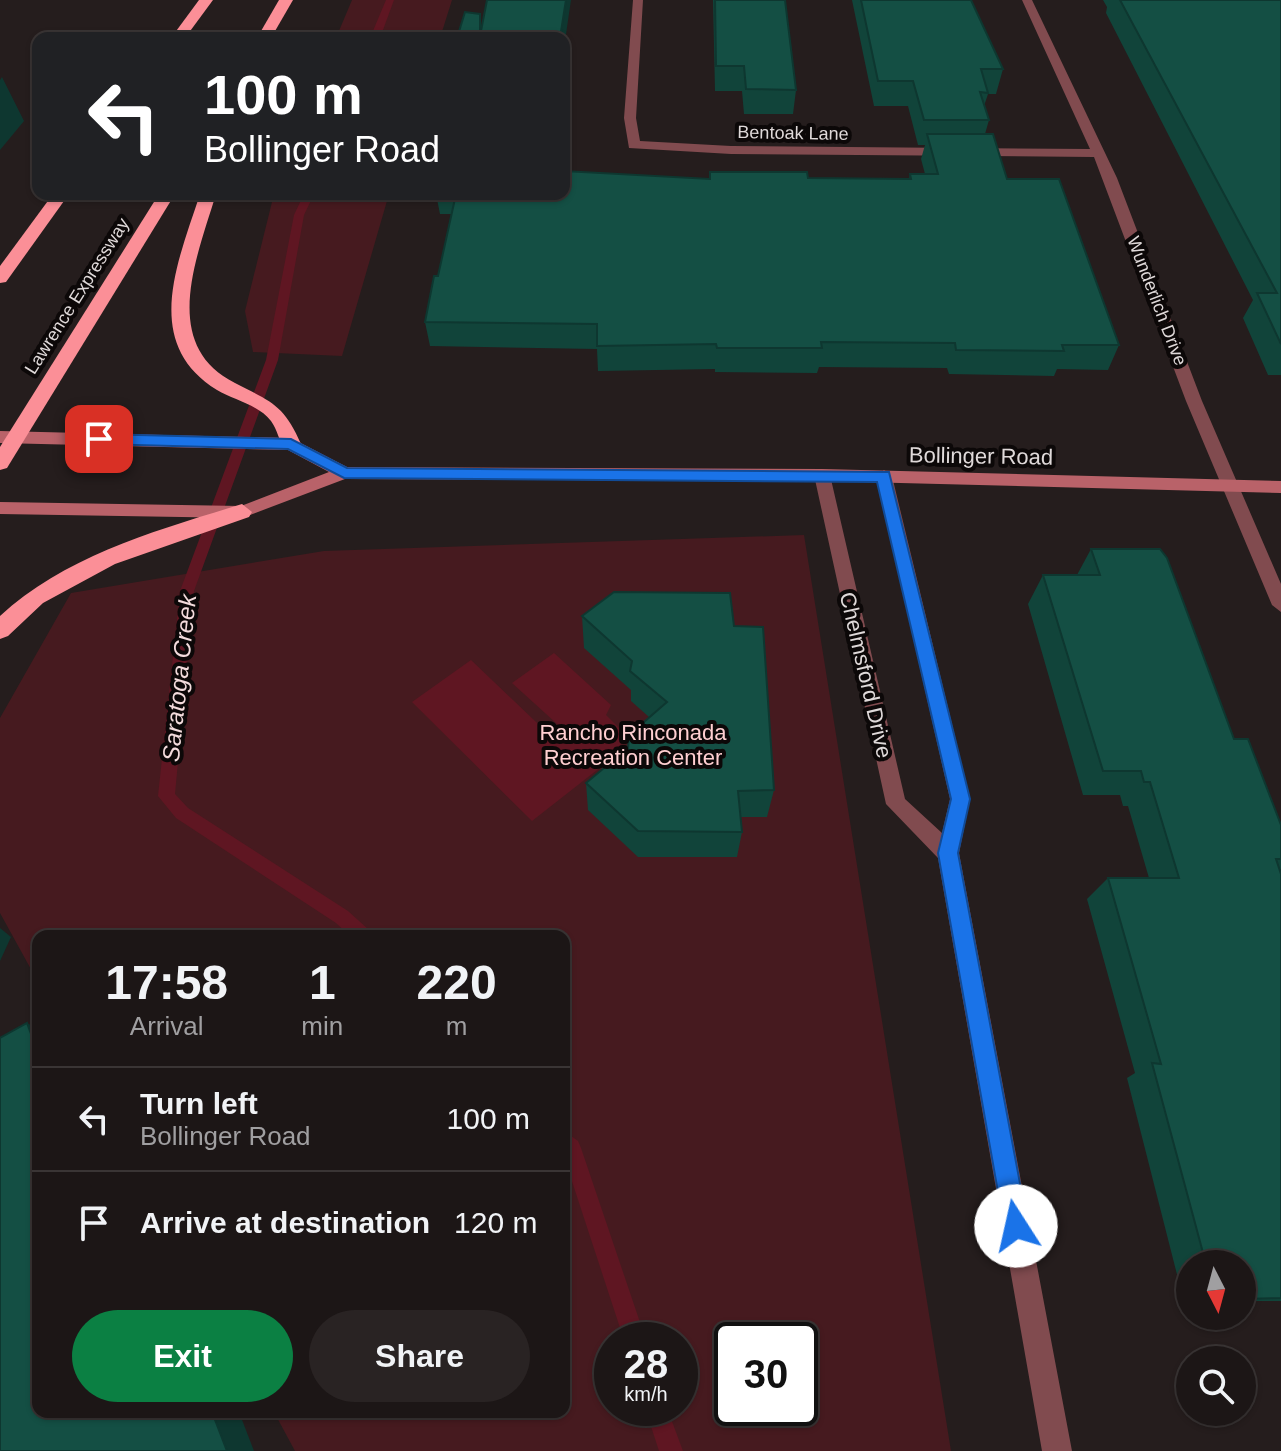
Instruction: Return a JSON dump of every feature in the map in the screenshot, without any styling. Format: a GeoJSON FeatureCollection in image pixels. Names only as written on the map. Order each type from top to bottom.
{"type":"FeatureCollection","features":[{"type":"Feature","properties":{"kind":"highway"},"geometry":{"type":"LineString","coordinates":[[182,32],[206,0]]}},
{"type":"Feature","properties":{"kind":"highway"},"geometry":{"type":"LineString","coordinates":[[267,32],[286,0]]}},
{"type":"Feature","properties":{"kind":"highway"},"geometry":{"type":"LineString","coordinates":[[0,278],[57,200]]}},
{"type":"Feature","properties":{"kind":"highway","name":"Lawrence Expressway"},"geometry":{"type":"LineString","coordinates":[[0,463],[7,437],[163,200]]}},
{"type":"Feature","properties":{"kind":"highway"},"geometry":{"type":"LineString","coordinates":[[206,200],[178,310],[180,338],[192,360],[216,382],[277,413],[291,444]]}},
{"type":"Feature","properties":{"kind":"highway"},"geometry":{"type":"LineString","coordinates":[[0,630],[35,597],[107,558],[242,512]]}},
{"type":"Feature","properties":{"kind":"main road","name":"Bollinger Road"},"geometry":{"type":"LineString","coordinates":[[7,437],[291,444],[344,473]]}},
{"type":"Feature","properties":{"kind":"main road","name":"Bollinger Road"},"geometry":{"type":"LineString","coordinates":[[0,508],[242,512],[344,473],[822,475],[1281,487]]}},
{"type":"Feature","properties":{"kind":"street","name":"Bentoak Lane"},"geometry":{"type":"LineString","coordinates":[[638,0],[630,118],[634,145],[731,150],[1098,153]]}},
{"type":"Feature","properties":{"kind":"street","name":"Wunderlich Drive"},"geometry":{"type":"LineString","coordinates":[[1027,0],[1098,153],[1230,486],[1281,605]]}},
{"type":"Feature","properties":{"kind":"street","name":"Chelmsford Drive"},"geometry":{"type":"LineString","coordinates":[[822,475],[896,804],[948,853]]}},
{"type":"Feature","properties":{"kind":"street"},"geometry":{"type":"LineString","coordinates":[[884,476],[960,799],[948,853],[1057,1451]]}},
{"type":"Feature","properties":{"kind":"green space"},"geometry":{"type":"Polygon","coordinates":[[[352,0],[452,0],[442,32],[339,32],[352,0]]]}},
{"type":"Feature","properties":{"kind":"green space"},"geometry":{"type":"Polygon","coordinates":[[[273,200],[387,200],[342,356],[253,352],[245,311],[273,200]]]}},
{"type":"Feature","properties":{"kind":"green space","name":"Rancho Rinconada Recreation Center"},"geometry":{"type":"Polygon","coordinates":[[[804,535],[951,1451],[295,1451],[277,1418],[570,1418],[570,930],[32,930],[32,971],[0,913],[0,718],[71,593],[324,551],[804,535]]]}},
{"type":"Feature","properties":{"kind":"shaded area"},"geometry":{"type":"Polygon","coordinates":[[[554,653],[611,705],[606,715],[622,731],[620,752],[532,821],[412,702],[471,660],[557,742],[567,733],[512,683],[554,653]]]}},
{"type":"Feature","properties":{"kind":"building"},"geometry":{"type":"Polygon","coordinates":[[[487,0],[566,0],[561,32],[481,32],[487,0]]]}},
{"type":"Feature","properties":{"kind":"building"},"geometry":{"type":"Polygon","coordinates":[[[715,0],[785,0],[796,90],[746,89],[744,66],[716,66],[715,0]]]}},
{"type":"Feature","properties":{"kind":"building"},"geometry":{"type":"Polygon","coordinates":[[[861,0],[971,0],[1003,69],[981,69],[988,93],[980,92],[989,120],[924,120],[913,81],[878,81],[861,0]]]}},
{"type":"Feature","properties":{"kind":"building"},"geometry":{"type":"Polygon","coordinates":[[[1120,0],[1281,0],[1281,344],[1257,293],[1277,293],[1120,0]]]}},
{"type":"Feature","properties":{"kind":"building"},"geometry":{"type":"Polygon","coordinates":[[[465,12],[480,14],[480,32],[459,32],[465,12]]]}},
{"type":"Feature","properties":{"kind":"building"},"geometry":{"type":"Polygon","coordinates":[[[927,134],[993,134],[1007,179],[1059,179],[1119,345],[1062,345],[1064,351],[956,350],[955,343],[821,342],[822,348],[717,348],[716,344],[597,346],[597,324],[425,322],[455,200],[570,200],[570,171],[710,179],[710,172],[807,172],[808,178],[911,179],[910,174],[938,174],[927,134]]]}},
{"type":"Feature","properties":{"kind":"building"},"geometry":{"type":"Polygon","coordinates":[[[1091,549],[1160,549],[1167,558],[1234,739],[1248,739],[1281,825],[1281,859],[1276,859],[1281,874],[1281,1298],[1256,1299],[1256,1250],[1202,1250],[1152,1063],[1161,1064],[1108,878],[1179,878],[1150,782],[1144,782],[1141,771],[1103,771],[1043,575],[1100,575],[1091,549]]]}},
{"type":"Feature","properties":{"kind":"building"},"geometry":{"type":"Polygon","coordinates":[[[614,592],[730,593],[734,626],[763,627],[774,790],[738,791],[742,832],[638,831],[586,783],[628,748],[629,735],[667,702],[630,671],[632,661],[582,616],[614,592]]]}},
{"type":"Feature","properties":{"kind":"building"},"geometry":{"type":"Polygon","coordinates":[[[27,1023],[32,1037],[32,1418],[214,1418],[227,1451],[0,1451],[0,1038],[27,1023]]]}},
{"type":"Feature","properties":{"kind":"waterway","name":"Saratoga Creek"},"geometry":{"type":"LineString","coordinates":[[377,32],[390,0]]}},
{"type":"Feature","properties":{"kind":"waterway","name":"Saratoga Creek"},"geometry":{"type":"LineString","coordinates":[[306,200],[299,215],[272,360],[187,591],[166,796],[182,813],[342,917],[356,930]]}},
{"type":"Feature","properties":{"kind":"waterway","name":"Saratoga Creek"},"geometry":{"type":"LineString","coordinates":[[570,1147],[629,1322]]}},
{"type":"Feature","properties":{"kind":"waterway","name":"Saratoga Creek"},"geometry":{"type":"LineString","coordinates":[[662,1426],[671,1451]]}},
{"type":"Feature","properties":{"kind":"route"},"geometry":{"type":"LineString","coordinates":[[99,439],[291,444],[344,473],[884,476],[960,799],[948,853],[1016,1226]]}}]}
